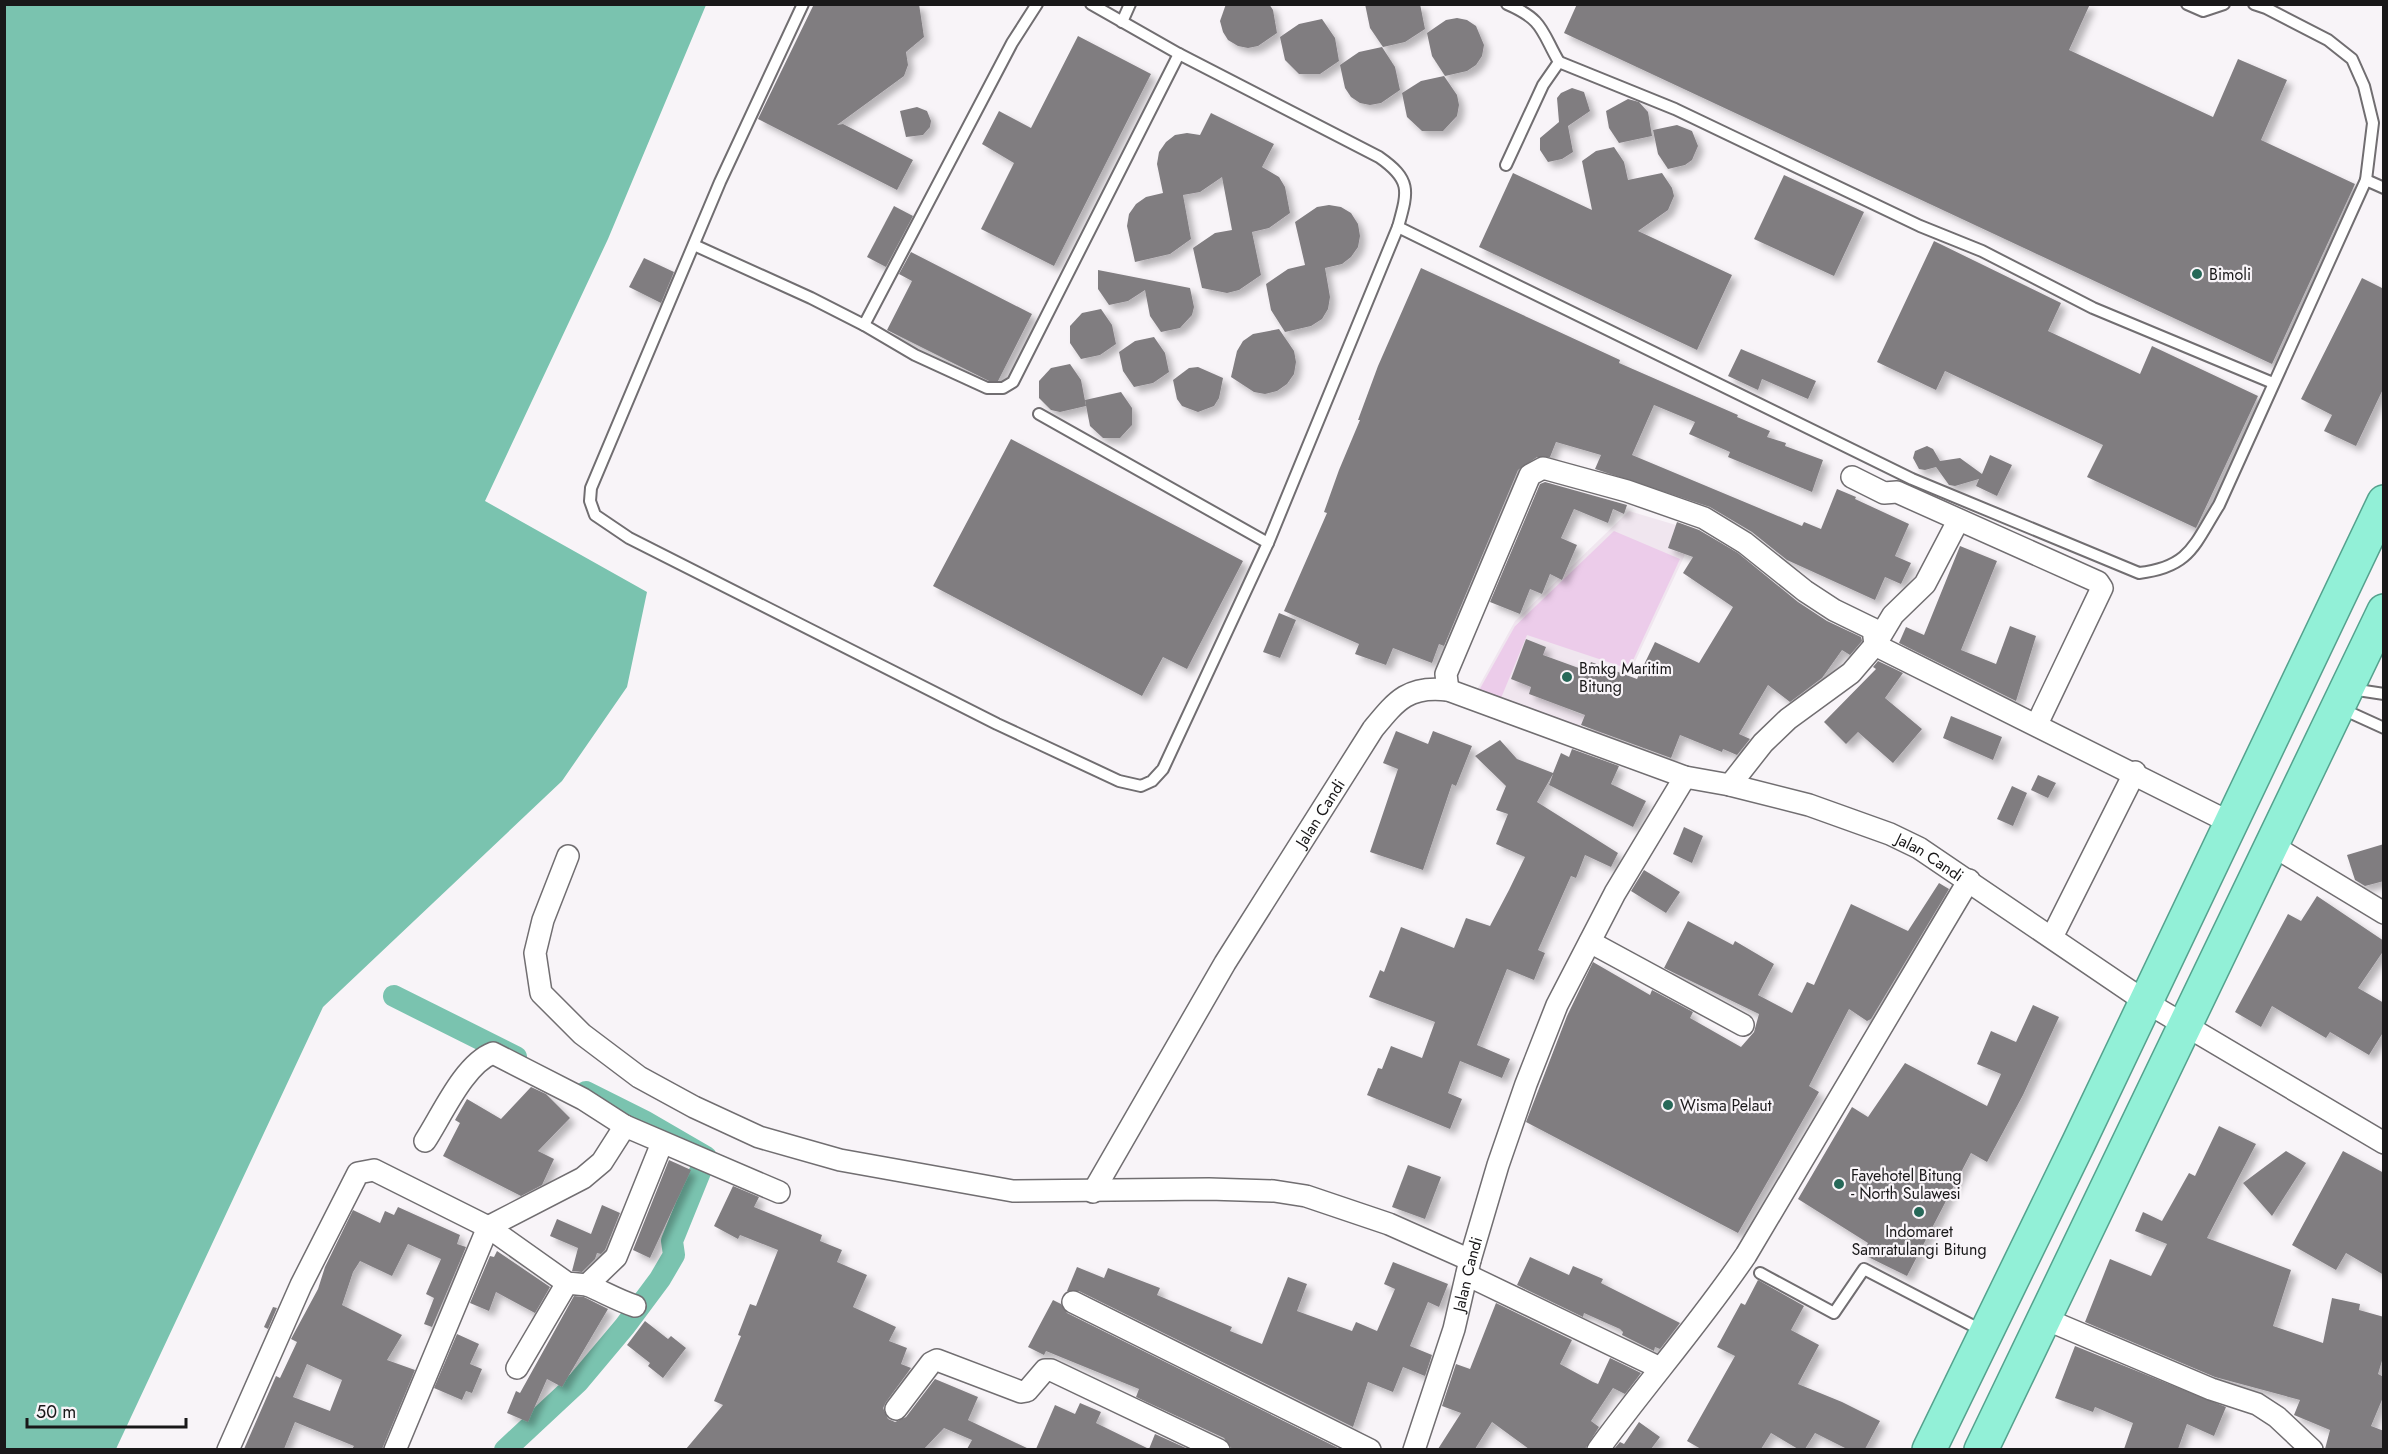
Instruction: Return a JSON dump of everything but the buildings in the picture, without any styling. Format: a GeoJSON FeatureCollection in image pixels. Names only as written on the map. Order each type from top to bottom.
{"type":"FeatureCollection","features":[{"type":"Feature","properties":{"kind":"highway"},"geometry":{"type":"LineString","coordinates":[[1929,1449],[2146,1002],[2384,502]]}},
{"type":"Feature","properties":{"kind":"highway"},"geometry":{"type":"LineString","coordinates":[[1981,1449],[2183,1024],[2384,611]]}},
{"type":"Feature","properties":{"kind":"street"},"geometry":{"type":"LineString","coordinates":[[1448,690],[1446,674],[1530,475],[1538,469],[1627,490],[1704,518],[1745,543],[1815,597],[1873,629],[1875,645]]}},
{"type":"Feature","properties":{"kind":"street"},"geometry":{"type":"LineString","coordinates":[[1852,477],[1884,493],[1897,492],[2098,582],[2102,588],[2037,724]]}},
{"type":"Feature","properties":{"kind":"street"},"geometry":{"type":"LineString","coordinates":[[1730,785],[1772,735],[1808,703],[1851,673],[1875,645],[1893,615],[1924,584],[1958,521]]}},
{"type":"Feature","properties":{"kind":"street"},"geometry":{"type":"LineString","coordinates":[[1875,645],[2135,772],[2231,823]]}},
{"type":"Feature","properties":{"kind":"street","name":"Jalan Candi"},"geometry":{"type":"LineString","coordinates":[[1093,1192],[1225,963],[1373,729],[1393,705],[1406,695],[1426,688],[1448,690],[1685,777],[1730,785],[1809,805],[1890,834],[1919,848],[1970,880],[2146,1002],[2384,1143]]}},
{"type":"Feature","properties":{"kind":"street"},"geometry":{"type":"LineString","coordinates":[[2052,937],[2135,772]]}},
{"type":"Feature","properties":{"kind":"street","name":"Jalan Candi"},"geometry":{"type":"LineString","coordinates":[[1414,1449],[1454,1329],[1468,1268],[1498,1165],[1557,1005],[1656,821],[1685,777]]}},
{"type":"Feature","properties":{"kind":"street"},"geometry":{"type":"LineString","coordinates":[[2270,844],[2384,913]]}},
{"type":"Feature","properties":{"kind":"street"},"geometry":{"type":"LineString","coordinates":[[568,856],[543,920],[535,953],[541,993],[582,1034],[639,1077],[694,1107],[759,1137],[840,1160],[1013,1191],[1093,1192],[1209,1189],[1274,1191],[1306,1196],[1389,1224],[1660,1368]]}},
{"type":"Feature","properties":{"kind":"street"},"geometry":{"type":"LineString","coordinates":[[1598,1449],[1724,1287],[1746,1255],[1970,880]]}},
{"type":"Feature","properties":{"kind":"street"},"geometry":{"type":"LineString","coordinates":[[1590,942],[1743,1025]]}},
{"type":"Feature","properties":{"kind":"street"},"geometry":{"type":"LineString","coordinates":[[426,1142],[470,1069],[484,1056],[493,1053],[583,1099],[625,1126],[779,1192]]}},
{"type":"Feature","properties":{"kind":"street"},"geometry":{"type":"LineString","coordinates":[[395,1449],[488,1227],[583,1178],[602,1162],[625,1126]]}},
{"type":"Feature","properties":{"kind":"street"},"geometry":{"type":"LineString","coordinates":[[517,1368],[577,1284],[616,1257],[662,1143]]}},
{"type":"Feature","properties":{"kind":"street"},"geometry":{"type":"LineString","coordinates":[[228,1449],[301,1285],[358,1173],[374,1170],[488,1227],[577,1284],[604,1292],[613,1299],[635,1306]]}},
{"type":"Feature","properties":{"kind":"street"},"geometry":{"type":"LineString","coordinates":[[1072,1302],[1370,1449]]}},
{"type":"Feature","properties":{"kind":"street"},"geometry":{"type":"LineString","coordinates":[[2043,1318],[2145,1363],[2257,1404],[2277,1417],[2312,1449]]}},
{"type":"Feature","properties":{"kind":"street"},"geometry":{"type":"LineString","coordinates":[[896,1409],[931,1363],[937,1360],[1021,1392],[1027,1391],[1045,1370],[1051,1370],[1219,1449]]}},
{"type":"Feature","properties":{"kind":"lane"},"geometry":{"type":"LineString","coordinates":[[804,4],[694,245],[591,488],[590,501],[595,515],[692,573],[888,667],[1086,768],[1119,782],[1141,786],[1152,781],[1163,769],[1268,543],[1398,227],[1407,195],[1396,169],[1379,157],[1179,54],[1091,4]]}},
{"type":"Feature","properties":{"kind":"lane"},"geometry":{"type":"LineString","coordinates":[[864,326],[1012,43],[1037,4]]}},
{"type":"Feature","properties":{"kind":"lane"},"geometry":{"type":"LineString","coordinates":[[1122,22],[1130,4]]}},
{"type":"Feature","properties":{"kind":"lane"},"geometry":{"type":"LineString","coordinates":[[1507,4],[1521,10],[1542,27],[1559,62],[1675,109],[1920,226],[1982,251],[2093,308],[2272,383]]}},
{"type":"Feature","properties":{"kind":"lane"},"geometry":{"type":"LineString","coordinates":[[2187,4],[2203,11],[2224,4]]}},
{"type":"Feature","properties":{"kind":"lane"},"geometry":{"type":"LineString","coordinates":[[1398,227],[1912,479],[2139,573],[2169,568],[2190,552],[2219,505],[2272,383],[2366,180],[2373,123],[2364,86],[2352,59],[2328,40],[2254,4]]}},
{"type":"Feature","properties":{"kind":"lane"},"geometry":{"type":"LineString","coordinates":[[694,245],[811,298],[915,355],[987,387],[1002,388],[1013,382],[1179,54]]}},
{"type":"Feature","properties":{"kind":"lane"},"geometry":{"type":"LineString","coordinates":[[1506,165],[1543,85],[1559,62]]}},
{"type":"Feature","properties":{"kind":"lane"},"geometry":{"type":"LineString","coordinates":[[2366,180],[2384,188]]}},
{"type":"Feature","properties":{"kind":"lane"},"geometry":{"type":"LineString","coordinates":[[1039,414],[1268,543]]}},
{"type":"Feature","properties":{"kind":"lane"},"geometry":{"type":"LineString","coordinates":[[2342,697],[2384,694]]}},
{"type":"Feature","properties":{"kind":"lane"},"geometry":{"type":"LineString","coordinates":[[2342,697],[2384,728]]}},
{"type":"Feature","properties":{"kind":"lane"},"geometry":{"type":"LineString","coordinates":[[1760,1273],[1834,1313],[1864,1269],[1986,1333]]}},
{"type":"Feature","properties":{"kind":"shaded area"},"geometry":{"type":"Polygon","coordinates":[[[5,4],[706,5],[608,239],[485,501],[647,592],[627,687],[562,781],[323,1007],[116,1449],[5,1449],[5,4]]]}},
{"type":"Feature","properties":{"kind":"shaded area"},"geometry":{"type":"Polygon","coordinates":[[[1629,511],[1696,531],[1598,741],[1474,695],[1515,621],[1629,511]],[[1674,530],[1668,548],[1684,553],[1674,530]],[[1614,532],[1515,626],[1527,634],[1629,668],[1614,532]],[[1526,639],[1512,679],[1531,687],[1529,694],[1545,700],[1570,701],[1568,709],[1582,715],[1591,662],[1587,671],[1543,655],[1546,647],[1526,639]],[[1587,710],[1579,730],[1592,735],[1600,715],[1587,710]]]}},
{"type":"Feature","properties":{"kind":"shaded area"},"geometry":{"type":"Polygon","coordinates":[[[1614,531],[1680,559],[1629,669],[1527,635],[1499,703],[1477,694],[1515,626],[1614,531]]]}},
{"type":"Feature","properties":{"kind":"waterway"},"geometry":{"type":"LineString","coordinates":[[394,996],[516,1057]]}},
{"type":"Feature","properties":{"kind":"waterway"},"geometry":{"type":"LineString","coordinates":[[505,1450],[578,1382],[625,1326],[660,1279],[674,1255],[672,1241],[706,1157],[644,1121],[586,1092]]}},
{"type":"Feature","properties":{"kind":"place","name":"Bimoli"},"geometry":{"type":"Point","coordinates":[2197,274]}},
{"type":"Feature","properties":{"kind":"place","name":"Bmkg Maritim Bitung"},"geometry":{"type":"Point","coordinates":[1567,677]}},
{"type":"Feature","properties":{"kind":"place","name":"Wisma Pelaut"},"geometry":{"type":"Point","coordinates":[1668,1105]}},
{"type":"Feature","properties":{"kind":"place","name":"Favehotel Bitung - North Sulawesi"},"geometry":{"type":"Point","coordinates":[1839,1184]}},
{"type":"Feature","properties":{"kind":"place","name":"Indomaret Samratulangi Bitung"},"geometry":{"type":"Point","coordinates":[1919,1212]}}]}
